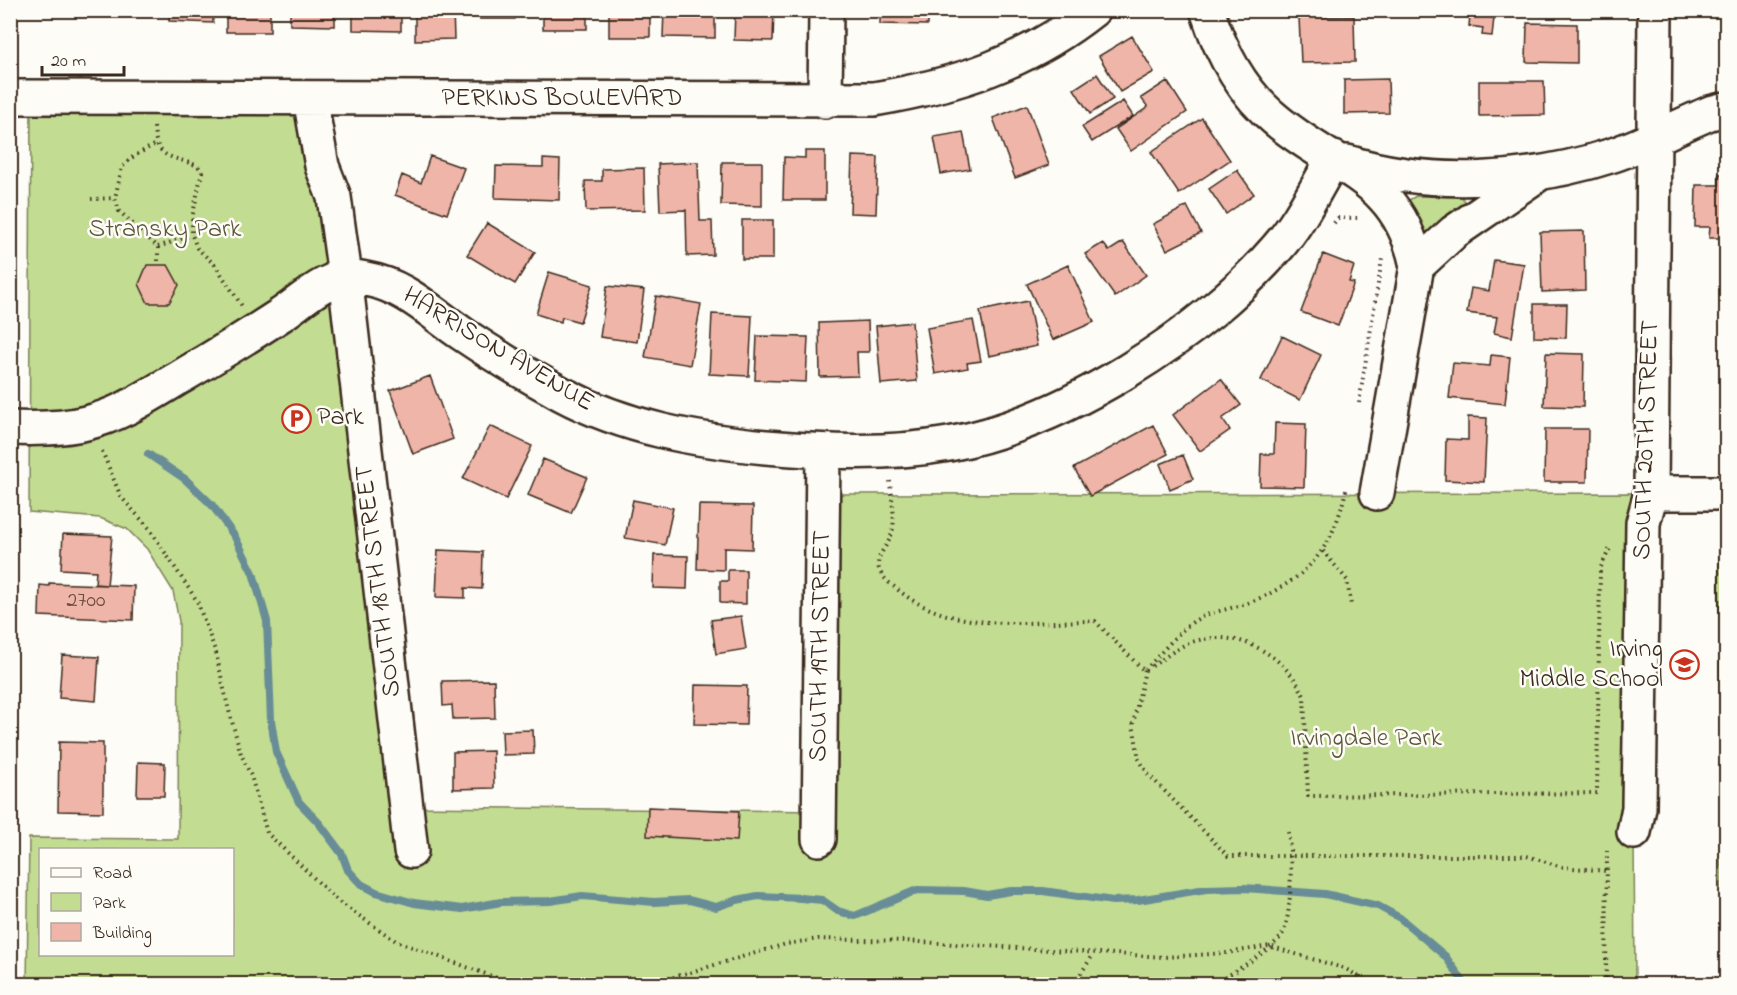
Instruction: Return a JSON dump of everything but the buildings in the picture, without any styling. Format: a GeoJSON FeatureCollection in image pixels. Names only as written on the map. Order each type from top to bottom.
{"type":"FeatureCollection","features":[{"type":"Feature","properties":{"kind":"street"},"geometry":{"type":"LineString","coordinates":[[825,101],[826,10]]}},
{"type":"Feature","properties":{"kind":"street","name":"PERKINS BOULEVARD"},"geometry":{"type":"LineString","coordinates":[[10,97],[825,101],[931,90],[978,75],[1024,56],[1074,26],[1093,10]]}},
{"type":"Feature","properties":{"kind":"street"},"geometry":{"type":"LineString","coordinates":[[1208,10],[1230,64],[1256,99],[1274,118],[1371,184],[1396,210],[1412,243],[1417,266],[1377,493]]}},
{"type":"Feature","properties":{"kind":"street","name":"SOUTH 20TH STREET"},"geometry":{"type":"LineString","coordinates":[[1634,832],[1639,808],[1642,522],[1651,493],[1655,10]]}},
{"type":"Feature","properties":{"kind":"street","name":"SOUTH 18TH STREET"},"geometry":{"type":"LineString","coordinates":[[310,98],[322,166],[334,197],[345,276],[411,851]]}},
{"type":"Feature","properties":{"kind":"street"},"geometry":{"type":"LineString","coordinates":[[1334,158],[1376,170],[1432,178],[1484,177],[1544,170],[1615,154],[1710,113],[1726,109]]}},
{"type":"Feature","properties":{"kind":"street","name":"HARRISON AVENUE"},"geometry":{"type":"LineString","coordinates":[[345,276],[383,282],[417,299],[462,334],[561,393],[603,414],[645,429],[727,443],[823,452],[884,452],[951,443],[1018,423],[1073,401],[1184,334],[1240,286],[1278,247],[1306,210],[1334,158]]}},
{"type":"Feature","properties":{"kind":"street"},"geometry":{"type":"LineString","coordinates":[[1417,266],[1454,232],[1544,170]]}},
{"type":"Feature","properties":{"kind":"street"},"geometry":{"type":"LineString","coordinates":[[10,428],[53,428],[85,424],[112,415],[201,364],[314,291],[345,276]]}},
{"type":"Feature","properties":{"kind":"street","name":"SOUTH 19TH STREET"},"geometry":{"type":"LineString","coordinates":[[819,839],[823,452]]}},
{"type":"Feature","properties":{"kind":"street"},"geometry":{"type":"LineString","coordinates":[[1651,493],[1726,493]]}},
{"type":"Feature","properties":{"kind":"path"},"geometry":{"type":"LineString","coordinates":[[154,127],[155,145],[168,156],[198,166],[202,172],[192,218],[192,235],[197,248],[215,265],[236,298]]}},
{"type":"Feature","properties":{"kind":"path"},"geometry":{"type":"LineString","coordinates":[[155,145],[134,156],[122,167],[115,198],[119,211],[158,247],[158,265]]}},
{"type":"Feature","properties":{"kind":"path"},"geometry":{"type":"LineString","coordinates":[[91,199],[115,198]]}},
{"type":"Feature","properties":{"kind":"path"},"geometry":{"type":"LineString","coordinates":[[1338,218],[1351,216],[1369,220]]}},
{"type":"Feature","properties":{"kind":"path"},"geometry":{"type":"LineString","coordinates":[[158,247],[192,235]]}},
{"type":"Feature","properties":{"kind":"path"},"geometry":{"type":"LineString","coordinates":[[1359,409],[1384,248]]}},
{"type":"Feature","properties":{"kind":"path"},"geometry":{"type":"LineString","coordinates":[[102,452],[121,497],[149,528],[197,601],[210,632],[241,754],[251,776],[267,833],[339,902],[396,941],[513,984]]}},
{"type":"Feature","properties":{"kind":"path"},"geometry":{"type":"LineString","coordinates":[[1144,671],[1196,620],[1252,602],[1281,587],[1323,551],[1338,523],[1348,478]]}},
{"type":"Feature","properties":{"kind":"path"},"geometry":{"type":"LineString","coordinates":[[890,481],[893,524],[891,537],[878,560],[879,568],[888,581],[907,598],[929,611],[969,621],[1095,621],[1144,671],[1144,684],[1137,701],[1133,724],[1139,759],[1148,774],[1228,856],[1527,856],[1562,867],[1607,871]]}},
{"type":"Feature","properties":{"kind":"path"},"geometry":{"type":"LineString","coordinates":[[1144,671],[1177,648],[1211,639],[1242,642],[1277,658],[1298,681],[1304,696],[1308,796],[1597,793],[1600,569],[1615,539]]}},
{"type":"Feature","properties":{"kind":"path"},"geometry":{"type":"LineString","coordinates":[[1323,551],[1347,580],[1351,604]]}},
{"type":"Feature","properties":{"kind":"path"},"geometry":{"type":"LineString","coordinates":[[1215,984],[1281,937],[1286,924],[1292,856],[1288,832]]}},
{"type":"Feature","properties":{"kind":"path"},"geometry":{"type":"LineString","coordinates":[[1606,984],[1607,851]]}},
{"type":"Feature","properties":{"kind":"path"},"geometry":{"type":"LineString","coordinates":[[650,984],[786,944],[818,939],[905,941],[1164,957],[1227,953],[1269,946],[1346,969],[1371,984]]}},
{"type":"Feature","properties":{"kind":"path"},"geometry":{"type":"LineString","coordinates":[[1074,984],[1093,954]]}},
{"type":"Feature","properties":{"kind":"green space","name":"Irvingdale Park"},"geometry":{"type":"Polygon","coordinates":[[[31,97],[310,98],[406,807],[820,811],[823,494],[1651,493],[1634,832],[1635,984],[27,984],[29,838],[178,839],[179,621],[173,591],[147,549],[127,529],[100,518],[29,512],[31,97]]]}},
{"type":"Feature","properties":{"kind":"green space"},"geometry":{"type":"Polygon","coordinates":[[[1416,196],[1462,197],[1466,204],[1428,236],[1423,233],[1407,201],[1416,196]]]}},
{"type":"Feature","properties":{"kind":"green space"},"geometry":{"type":"Polygon","coordinates":[[[1719,541],[1726,541],[1726,933],[1721,933],[1719,541]]]}},
{"type":"Feature","properties":{"kind":"waterway"},"geometry":{"type":"LineString","coordinates":[[148,454],[185,479],[212,505],[235,537],[253,573],[267,621],[271,720],[276,752],[299,802],[319,823],[342,854],[348,870],[361,884],[376,892],[414,903],[462,909],[501,902],[550,901],[582,896],[654,902],[689,900],[716,907],[758,896],[801,898],[822,900],[838,911],[855,916],[917,890],[964,891],[987,895],[1011,891],[1043,891],[1113,901],[1138,900],[1206,889],[1244,888],[1325,894],[1378,906],[1400,918],[1445,956],[1465,984]]}},
{"type":"Feature","properties":{"kind":"place","name":"Park"},"geometry":{"type":"Point","coordinates":[296,418]}},
{"type":"Feature","properties":{"kind":"place","name":"Irving Middle School"},"geometry":{"type":"Point","coordinates":[1684,665]}},
{"type":"Feature","properties":{"kind":"park label","name":"Stransky Park"},"geometry":{"type":"Point","coordinates":[165,230]}}]}
